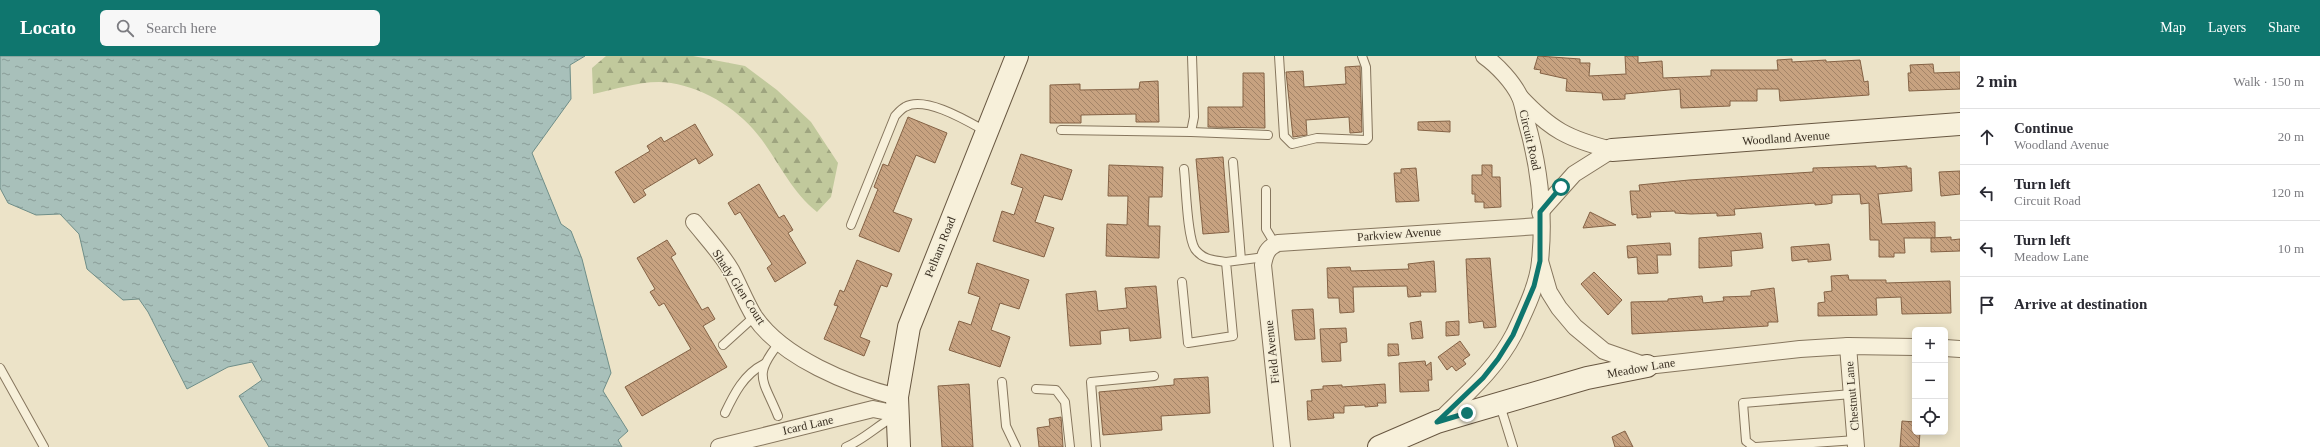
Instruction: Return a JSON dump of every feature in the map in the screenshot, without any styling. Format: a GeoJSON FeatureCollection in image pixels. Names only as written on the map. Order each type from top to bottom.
{"type":"FeatureCollection","features":[{"type":"Feature","properties":{"kind":"street","name":"Pelham Road"},"geometry":{"type":"LineString","coordinates":[[899,447],[897,406],[909,326],[1017,56]]}},
{"type":"Feature","properties":{"kind":"street","name":"Circuit Road"},"geometry":{"type":"LineString","coordinates":[[1484,56],[1497,66],[1520,96],[1538,164],[1540,261],[1549,292],[1559,308],[1575,327],[1604,351],[1647,366]]}},
{"type":"Feature","properties":{"kind":"street","name":"Woodland Avenue"},"geometry":{"type":"LineString","coordinates":[[1520,96],[1552,128],[1585,143],[1612,150],[1960,124]]}},
{"type":"Feature","properties":{"kind":"street","name":"Woodland Avenue"},"geometry":{"type":"LineString","coordinates":[[1540,219],[1574,174],[1612,150]]}},
{"type":"Feature","properties":{"kind":"street","name":"Parkview Avenue"},"geometry":{"type":"LineString","coordinates":[[1275,244],[1503,226],[1540,219]]}},
{"type":"Feature","properties":{"kind":"street","name":"Shady Glen Court"},"geometry":{"type":"LineString","coordinates":[[694,222],[730,269],[755,316],[780,342],[825,371],[870,390],[897,406]]}},
{"type":"Feature","properties":{"kind":"street"},"geometry":{"type":"LineString","coordinates":[[1265,257],[1270,246],[1275,244]]}},
{"type":"Feature","properties":{"kind":"street","name":"Field Avenue"},"geometry":{"type":"LineString","coordinates":[[1265,257],[1263,265],[1282,447]]}},
{"type":"Feature","properties":{"kind":"street","name":"Circuit Road"},"geometry":{"type":"LineString","coordinates":[[1437,422],[1483,378],[1498,359],[1513,335],[1525,309],[1540,261]]}},
{"type":"Feature","properties":{"kind":"street","name":"Meadow Lane"},"geometry":{"type":"LineString","coordinates":[[1379,447],[1437,422],[1586,378],[1647,366],[1800,349],[1848,346],[1912,347]]}},
{"type":"Feature","properties":{"kind":"street","name":"Chestnut Lane"},"geometry":{"type":"LineString","coordinates":[[1848,346],[1856,443]]}},
{"type":"Feature","properties":{"kind":"street"},"geometry":{"type":"LineString","coordinates":[[1948,348],[1960,349]]}},
{"type":"Feature","properties":{"kind":"street","name":"Icard Lane"},"geometry":{"type":"LineString","coordinates":[[719,447],[874,409],[897,406]]}},
{"type":"Feature","properties":{"kind":"lane"},"geometry":{"type":"LineString","coordinates":[[1191,132],[1194,118],[1192,56]]}},
{"type":"Feature","properties":{"kind":"lane"},"geometry":{"type":"LineString","coordinates":[[1279,56],[1284,136],[1292,144],[1298,144],[1317,138],[1366,140],[1368,138],[1366,67],[1362,56]]}},
{"type":"Feature","properties":{"kind":"lane"},"geometry":{"type":"LineString","coordinates":[[851,225],[895,116],[906,106],[923,105],[956,114],[987,132]]}},
{"type":"Feature","properties":{"kind":"lane"},"geometry":{"type":"LineString","coordinates":[[1061,130],[1268,135]]}},
{"type":"Feature","properties":{"kind":"lane"},"geometry":{"type":"LineString","coordinates":[[1234,162],[1241,260]]}},
{"type":"Feature","properties":{"kind":"lane"},"geometry":{"type":"LineString","coordinates":[[1184,169],[1190,232],[1195,249],[1208,260],[1226,262],[1265,257]]}},
{"type":"Feature","properties":{"kind":"lane"},"geometry":{"type":"LineString","coordinates":[[1266,190],[1266,229],[1275,244]]}},
{"type":"Feature","properties":{"kind":"lane"},"geometry":{"type":"LineString","coordinates":[[1182,282],[1188,343],[1233,336],[1226,262]]}},
{"type":"Feature","properties":{"kind":"lane"},"geometry":{"type":"LineString","coordinates":[[723,345],[755,316]]}},
{"type":"Feature","properties":{"kind":"lane"},"geometry":{"type":"LineString","coordinates":[[725,414],[743,382],[754,369],[764,364],[780,342]]}},
{"type":"Feature","properties":{"kind":"lane"},"geometry":{"type":"LineString","coordinates":[[764,364],[763,379],[778,416]]}},
{"type":"Feature","properties":{"kind":"lane"},"geometry":{"type":"LineString","coordinates":[[0,368],[44,447]]}},
{"type":"Feature","properties":{"kind":"lane"},"geometry":{"type":"LineString","coordinates":[[1096,447],[1091,382],[1154,376]]}},
{"type":"Feature","properties":{"kind":"lane"},"geometry":{"type":"LineString","coordinates":[[1002,382],[1006,426],[1016,447]]}},
{"type":"Feature","properties":{"kind":"lane"},"geometry":{"type":"LineString","coordinates":[[1036,389],[1056,390],[1065,402],[1070,447]]}},
{"type":"Feature","properties":{"kind":"lane"},"geometry":{"type":"LineString","coordinates":[[1852,394],[1743,403],[1746,440],[1755,447],[1856,443]]}},
{"type":"Feature","properties":{"kind":"lane"},"geometry":{"type":"LineString","coordinates":[[1500,404],[1514,447]]}},
{"type":"Feature","properties":{"kind":"lane"},"geometry":{"type":"LineString","coordinates":[[846,447],[857,445],[897,406]]}},
{"type":"Feature","properties":{"kind":"green space"},"geometry":{"type":"Polygon","coordinates":[[[606,56],[693,56],[745,66],[777,90],[811,122],[838,163],[831,197],[817,212],[808,204],[787,178],[754,129],[722,103],[697,90],[671,83],[652,82],[593,94],[592,68],[606,56]]]}},
{"type":"Feature","properties":{"kind":"water"},"geometry":{"type":"Polygon","coordinates":[[[0,56],[585,56],[570,65],[571,99],[532,153],[561,224],[571,231],[582,259],[611,373],[603,391],[628,431],[618,440],[622,447],[269,447],[239,396],[262,380],[252,362],[228,367],[187,389],[148,312],[139,299],[123,300],[87,269],[79,234],[60,214],[36,215],[8,203],[0,188],[0,56]]]}},
{"type":"Feature","properties":{"kind":"building"},"geometry":{"type":"Polygon","coordinates":[[[1538,56],[1580,59],[1580,63],[1590,63],[1589,76],[1626,74],[1625,56],[1638,56],[1638,63],[1662,61],[1663,78],[1711,76],[1711,70],[1778,70],[1777,60],[1792,59],[1792,62],[1826,60],[1826,62],[1860,60],[1864,82],[1868,81],[1869,95],[1780,101],[1779,89],[1757,89],[1757,101],[1730,101],[1730,106],[1681,108],[1680,89],[1625,94],[1625,99],[1603,100],[1602,93],[1566,91],[1567,79],[1540,73],[1541,70],[1534,69],[1538,56]]]}},
{"type":"Feature","properties":{"kind":"building"},"geometry":{"type":"Polygon","coordinates":[[[1933,64],[1934,73],[1960,72],[1960,89],[1909,91],[1908,73],[1911,73],[1910,65],[1933,64]]]}},
{"type":"Feature","properties":{"kind":"building"},"geometry":{"type":"Polygon","coordinates":[[[1360,66],[1362,132],[1350,133],[1349,117],[1306,120],[1307,135],[1293,137],[1286,72],[1303,71],[1304,87],[1346,84],[1345,67],[1360,66]]]}},
{"type":"Feature","properties":{"kind":"building"},"geometry":{"type":"Polygon","coordinates":[[[1243,73],[1264,73],[1265,128],[1208,127],[1208,107],[1243,107],[1243,73]]]}},
{"type":"Feature","properties":{"kind":"building"},"geometry":{"type":"Polygon","coordinates":[[[1158,81],[1159,122],[1136,122],[1136,114],[1081,115],[1081,123],[1050,123],[1050,85],[1080,84],[1080,90],[1139,89],[1140,82],[1158,81]]]}},
{"type":"Feature","properties":{"kind":"building"},"geometry":{"type":"Polygon","coordinates":[[[908,117],[947,133],[935,163],[916,155],[893,212],[912,219],[899,252],[859,236],[878,189],[874,187],[883,164],[888,166],[908,117]]]}},
{"type":"Feature","properties":{"kind":"building"},"geometry":{"type":"Polygon","coordinates":[[[1450,121],[1450,132],[1418,130],[1418,122],[1450,121]]]}},
{"type":"Feature","properties":{"kind":"building"},"geometry":{"type":"Polygon","coordinates":[[[695,124],[713,155],[699,164],[696,158],[643,190],[646,195],[634,203],[615,172],[650,151],[647,146],[661,137],[664,142],[695,124]]]}},
{"type":"Feature","properties":{"kind":"building"},"geometry":{"type":"Polygon","coordinates":[[[1021,154],[1072,170],[1062,200],[1044,195],[1035,222],[1054,228],[1044,257],[993,241],[1002,211],[1014,215],[1023,188],[1011,184],[1021,154]]]}},
{"type":"Feature","properties":{"kind":"building"},"geometry":{"type":"Polygon","coordinates":[[[1223,157],[1229,232],[1203,234],[1196,159],[1223,157]]]}},
{"type":"Feature","properties":{"kind":"building"},"geometry":{"type":"Polygon","coordinates":[[[1109,165],[1163,167],[1162,197],[1149,197],[1148,226],[1160,226],[1159,258],[1106,256],[1107,224],[1127,225],[1128,196],[1108,196],[1109,165]]]}},
{"type":"Feature","properties":{"kind":"building"},"geometry":{"type":"Polygon","coordinates":[[[1482,165],[1492,165],[1492,177],[1500,177],[1501,207],[1484,208],[1484,202],[1475,202],[1475,194],[1472,194],[1472,175],[1482,175],[1482,165]]]}},
{"type":"Feature","properties":{"kind":"building"},"geometry":{"type":"Polygon","coordinates":[[[1876,166],[1876,168],[1907,166],[1907,168],[1911,168],[1912,191],[1878,194],[1882,224],[1935,222],[1935,238],[1904,238],[1905,253],[1894,253],[1894,257],[1879,257],[1879,240],[1870,240],[1869,203],[1861,204],[1860,194],[1832,195],[1832,203],[1827,204],[1815,205],[1815,203],[1734,209],[1735,215],[1717,216],[1717,213],[1691,214],[1675,213],[1675,211],[1650,212],[1651,217],[1637,218],[1637,214],[1632,215],[1630,191],[1640,191],[1639,185],[1689,180],[1813,172],[1813,168],[1876,166]]]}},
{"type":"Feature","properties":{"kind":"building"},"geometry":{"type":"Polygon","coordinates":[[[1416,168],[1419,201],[1396,202],[1394,173],[1401,173],[1401,169],[1416,168]]]}},
{"type":"Feature","properties":{"kind":"building"},"geometry":{"type":"Polygon","coordinates":[[[1960,171],[1960,194],[1941,196],[1939,172],[1960,171]]]}},
{"type":"Feature","properties":{"kind":"building"},"geometry":{"type":"Polygon","coordinates":[[[759,184],[779,218],[784,215],[793,230],[788,233],[806,263],[775,282],[767,268],[772,264],[740,212],[735,215],[728,203],[759,184]]]}},
{"type":"Feature","properties":{"kind":"building"},"geometry":{"type":"Polygon","coordinates":[[[1590,212],[1616,225],[1583,228],[1590,212]]]}},
{"type":"Feature","properties":{"kind":"building"},"geometry":{"type":"Polygon","coordinates":[[[1761,233],[1763,248],[1731,251],[1732,266],[1699,268],[1699,238],[1761,233]]]}},
{"type":"Feature","properties":{"kind":"building"},"geometry":{"type":"Polygon","coordinates":[[[1951,237],[1951,240],[1960,239],[1960,251],[1931,252],[1931,238],[1951,237]]]}},
{"type":"Feature","properties":{"kind":"building"},"geometry":{"type":"Polygon","coordinates":[[[667,240],[676,254],[671,257],[702,310],[708,307],[715,319],[703,326],[727,367],[642,416],[625,387],[691,349],[664,303],[659,306],[650,292],[655,289],[637,258],[667,240]]]}},
{"type":"Feature","properties":{"kind":"building"},"geometry":{"type":"Polygon","coordinates":[[[1670,243],[1671,255],[1657,255],[1658,273],[1638,274],[1637,257],[1628,258],[1627,246],[1670,243]]]}},
{"type":"Feature","properties":{"kind":"building"},"geometry":{"type":"Polygon","coordinates":[[[1829,244],[1831,260],[1808,262],[1808,259],[1792,261],[1791,247],[1829,244]]]}},
{"type":"Feature","properties":{"kind":"building"},"geometry":{"type":"Polygon","coordinates":[[[1490,258],[1496,327],[1484,328],[1483,321],[1469,323],[1466,259],[1490,258]]]}},
{"type":"Feature","properties":{"kind":"building"},"geometry":{"type":"Polygon","coordinates":[[[857,260],[892,274],[887,287],[881,285],[860,337],[870,341],[864,356],[824,339],[838,306],[834,305],[840,290],[844,292],[857,260]]]}},
{"type":"Feature","properties":{"kind":"building"},"geometry":{"type":"Polygon","coordinates":[[[1434,261],[1436,292],[1420,292],[1421,296],[1408,297],[1407,286],[1353,287],[1354,312],[1340,313],[1339,298],[1328,298],[1327,268],[1350,267],[1351,271],[1409,269],[1408,264],[1434,261]]]}},
{"type":"Feature","properties":{"kind":"building"},"geometry":{"type":"Polygon","coordinates":[[[977,263],[1029,280],[1019,309],[1000,303],[991,330],[1010,337],[1000,367],[949,350],[959,321],[971,325],[980,297],[968,293],[977,263]]]}},
{"type":"Feature","properties":{"kind":"building"},"geometry":{"type":"Polygon","coordinates":[[[1594,272],[1622,300],[1608,315],[1581,284],[1594,272]]]}},
{"type":"Feature","properties":{"kind":"building"},"geometry":{"type":"Polygon","coordinates":[[[1848,275],[1849,280],[1886,280],[1886,283],[1950,281],[1951,313],[1902,314],[1901,297],[1876,298],[1877,315],[1818,316],[1818,303],[1825,302],[1824,292],[1832,291],[1831,276],[1848,275]]]}},
{"type":"Feature","properties":{"kind":"building"},"geometry":{"type":"Polygon","coordinates":[[[1156,286],[1161,338],[1130,341],[1129,328],[1100,331],[1101,344],[1070,346],[1066,294],[1096,291],[1098,311],[1127,308],[1125,288],[1156,286]]]}},
{"type":"Feature","properties":{"kind":"building"},"geometry":{"type":"Polygon","coordinates":[[[1774,288],[1778,322],[1768,322],[1768,326],[1632,334],[1631,302],[1668,301],[1668,299],[1702,296],[1703,303],[1724,301],[1723,297],[1751,296],[1751,291],[1774,288]]]}},
{"type":"Feature","properties":{"kind":"building"},"geometry":{"type":"Polygon","coordinates":[[[1313,309],[1315,339],[1295,340],[1292,310],[1313,309]]]}},
{"type":"Feature","properties":{"kind":"building"},"geometry":{"type":"Polygon","coordinates":[[[1421,321],[1423,338],[1412,339],[1410,323],[1421,321]]]}},
{"type":"Feature","properties":{"kind":"building"},"geometry":{"type":"Polygon","coordinates":[[[1459,321],[1459,335],[1446,336],[1446,322],[1459,321]]]}},
{"type":"Feature","properties":{"kind":"building"},"geometry":{"type":"Polygon","coordinates":[[[1346,328],[1347,342],[1340,343],[1341,361],[1322,362],[1320,329],[1346,328]]]}},
{"type":"Feature","properties":{"kind":"building"},"geometry":{"type":"Polygon","coordinates":[[[1460,341],[1470,355],[1463,360],[1466,364],[1456,371],[1452,366],[1447,370],[1438,357],[1460,341]]]}},
{"type":"Feature","properties":{"kind":"building"},"geometry":{"type":"Polygon","coordinates":[[[1388,344],[1398,344],[1399,355],[1388,356],[1388,344]]]}},
{"type":"Feature","properties":{"kind":"building"},"geometry":{"type":"Polygon","coordinates":[[[1425,361],[1426,366],[1431,362],[1432,380],[1428,380],[1429,391],[1400,392],[1399,363],[1425,361]]]}},
{"type":"Feature","properties":{"kind":"building"},"geometry":{"type":"Polygon","coordinates":[[[1208,377],[1210,413],[1161,416],[1162,430],[1103,435],[1099,392],[1174,385],[1174,379],[1208,377]]]}},
{"type":"Feature","properties":{"kind":"building"},"geometry":{"type":"Polygon","coordinates":[[[969,384],[973,447],[942,447],[938,386],[969,384]]]}},
{"type":"Feature","properties":{"kind":"building"},"geometry":{"type":"Polygon","coordinates":[[[1385,384],[1386,403],[1377,403],[1378,406],[1365,407],[1365,405],[1344,406],[1344,413],[1333,413],[1334,418],[1308,420],[1307,401],[1312,401],[1311,390],[1323,389],[1323,386],[1342,385],[1342,387],[1385,384]]]}},
{"type":"Feature","properties":{"kind":"building"},"geometry":{"type":"Polygon","coordinates":[[[1061,417],[1063,447],[1039,447],[1037,428],[1050,426],[1049,419],[1061,417]]]}},
{"type":"Feature","properties":{"kind":"building"},"geometry":{"type":"Polygon","coordinates":[[[1902,421],[1912,422],[1912,435],[1920,435],[1919,447],[1900,447],[1902,421]]]}},
{"type":"Feature","properties":{"kind":"building"},"geometry":{"type":"Polygon","coordinates":[[[1625,431],[1633,447],[1615,447],[1612,437],[1625,431]]]}},
{"type":"Feature","properties":{"kind":"route"},"geometry":{"type":"LineString","coordinates":[[1467,413],[1437,422],[1483,378],[1498,359],[1513,335],[1534,286],[1540,261],[1540,212],[1561,187]]}}]}
